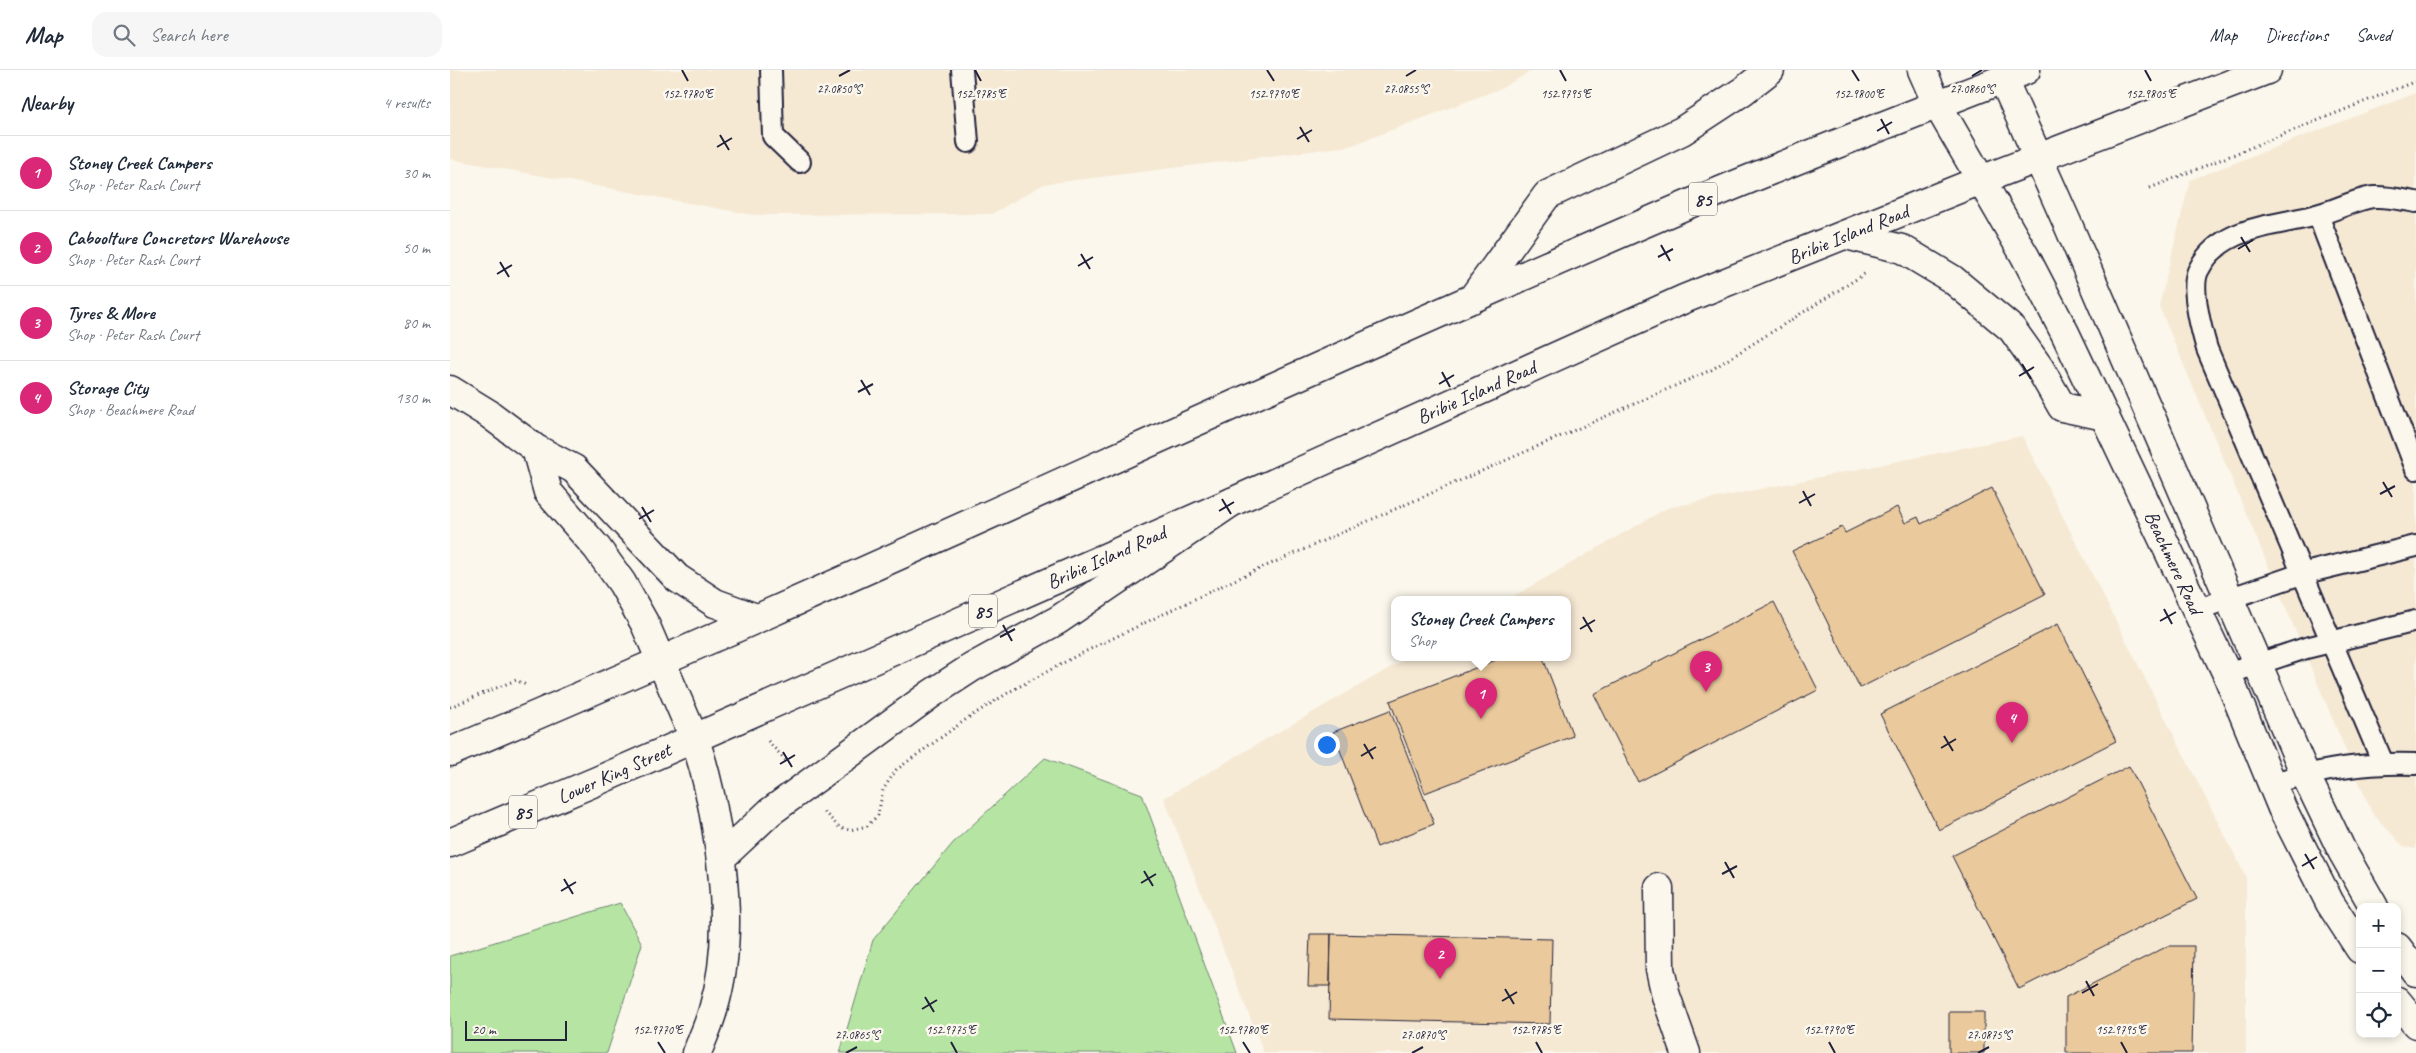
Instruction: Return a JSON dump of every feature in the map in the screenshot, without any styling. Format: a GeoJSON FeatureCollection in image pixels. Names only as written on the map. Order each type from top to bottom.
{"type":"FeatureCollection","features":[{"type":"Feature","properties":{"kind":"main road"},"geometry":{"type":"LineString","coordinates":[[1471,300],[1546,195],[1682,131],[1743,91],[1770,70]]}},
{"type":"Feature","properties":{"kind":"main road","name":"Beachmere Road"},"geometry":{"type":"LineString","coordinates":[[1922,70],[1938,104],[2029,265],[2105,416],[2227,674],[2272,783],[2308,862],[2330,903],[2359,948]]}},
{"type":"Feature","properties":{"kind":"main road","name":"Bribie Island Road"},"geometry":{"type":"LineString","coordinates":[[694,738],[1232,502],[1684,299],[2038,157],[2267,70]]}},
{"type":"Feature","properties":{"kind":"main road","name":"85"},"geometry":{"type":"LineString","coordinates":[[661,660],[1684,206],[1938,104],[2009,73]]}},
{"type":"Feature","properties":{"kind":"main road","name":"Beachmere Road"},"geometry":{"type":"LineString","coordinates":[[2009,73],[2038,157],[2305,774],[2342,851],[2372,903]]}},
{"type":"Feature","properties":{"kind":"main road"},"geometry":{"type":"LineString","coordinates":[[1846,235],[1902,249],[1952,279],[2012,329],[2039,367],[2062,407],[2105,416]]}},
{"type":"Feature","properties":{"kind":"main road"},"geometry":{"type":"LineString","coordinates":[[450,390],[489,414],[536,449],[574,469],[677,578],[715,603],[756,618]]}},
{"type":"Feature","properties":{"kind":"main road"},"geometry":{"type":"LineString","coordinates":[[536,449],[548,492],[596,548],[622,583],[661,660],[703,760],[721,858],[726,920],[722,967],[713,1010],[697,1053]]}},
{"type":"Feature","properties":{"kind":"main road"},"geometry":{"type":"LineString","coordinates":[[721,858],[752,828],[805,786],[931,694],[971,668],[1058,620],[1232,502]]}},
{"type":"Feature","properties":{"kind":"main road"},"geometry":{"type":"LineString","coordinates":[[450,752],[661,660]]}},
{"type":"Feature","properties":{"kind":"main road","name":"Lower King Street"},"geometry":{"type":"LineString","coordinates":[[450,843],[694,738]]}},
{"type":"Feature","properties":{"kind":"main road"},"geometry":{"type":"LineString","coordinates":[[1658,888],[1660,968],[1666,996],[1686,1053]]}},
{"type":"Feature","properties":{"kind":"main road"},"geometry":{"type":"LineString","coordinates":[[2398,948],[2416,972]]}},
{"type":"Feature","properties":{"kind":"main road"},"geometry":{"type":"LineString","coordinates":[[2401,1006],[2416,1024]]}},
{"type":"Feature","properties":{"kind":"lane"},"geometry":{"type":"LineString","coordinates":[[770,70],[773,136],[800,162]]}},
{"type":"Feature","properties":{"kind":"lane"},"geometry":{"type":"LineString","coordinates":[[962,70],[968,142]]}},
{"type":"Feature","properties":{"kind":"lane"},"geometry":{"type":"LineString","coordinates":[[2383,763],[2332,641],[2301,574],[2207,349],[2199,323],[2196,273],[2206,257],[2229,238],[2251,229],[2318,215],[2374,197],[2416,202]]}},
{"type":"Feature","properties":{"kind":"lane"},"geometry":{"type":"LineString","coordinates":[[2318,215],[2416,468]]}},
{"type":"Feature","properties":{"kind":"lane"},"geometry":{"type":"LineString","coordinates":[[2196,610],[2301,574],[2416,546]]}},
{"type":"Feature","properties":{"kind":"lane"},"geometry":{"type":"LineString","coordinates":[[2227,674],[2332,641],[2416,621]]}},
{"type":"Feature","properties":{"kind":"lane"},"geometry":{"type":"LineString","coordinates":[[2272,783],[2351,765],[2383,763],[2416,764]]}},
{"type":"Feature","properties":{"kind":"path"},"geometry":{"type":"LineString","coordinates":[[2150,188],[2416,81]]}},
{"type":"Feature","properties":{"kind":"path"},"geometry":{"type":"LineString","coordinates":[[735,720],[776,748],[832,822],[840,828],[850,830],[866,826],[878,815],[883,790],[896,770],[968,718],[1011,691],[1076,656],[1232,581],[1710,370],[1837,293],[1902,249]]}},
{"type":"Feature","properties":{"kind":"path"},"geometry":{"type":"LineString","coordinates":[[450,707],[516,680]]}},
{"type":"Feature","properties":{"kind":"shaded area"},"geometry":{"type":"Polygon","coordinates":[[[450,70],[1533,70],[1502,88],[1350,146],[1044,184],[992,214],[753,215],[450,159],[450,70]]]}},
{"type":"Feature","properties":{"kind":"shaded area"},"geometry":{"type":"Polygon","coordinates":[[[2416,93],[2416,849],[2404,847],[2372,813],[2159,306],[2190,180],[2416,93]]]}},
{"type":"Feature","properties":{"kind":"shaded area"},"geometry":{"type":"Polygon","coordinates":[[[2022,436],[2246,877],[2246,1053],[1264,1053],[1164,798],[1402,661],[1571,661],[1571,596],[1514,596],[1667,508],[2022,436]]]}},
{"type":"Feature","properties":{"kind":"green space"},"geometry":{"type":"Polygon","coordinates":[[[1045,758],[1142,794],[1237,1053],[840,1053],[873,940],[953,843],[1045,758]]]}},
{"type":"Feature","properties":{"kind":"green space"},"geometry":{"type":"Polygon","coordinates":[[[620,903],[642,944],[607,1053],[450,1053],[450,956],[620,903]]]}},
{"type":"Feature","properties":{"kind":"building"},"geometry":{"type":"Polygon","coordinates":[[[1992,488],[2045,594],[1860,688],[1792,551],[1842,527],[1845,533],[1897,507],[1905,523],[1918,517],[1921,524],[1992,488]]]}},
{"type":"Feature","properties":{"kind":"building"},"geometry":{"type":"Polygon","coordinates":[[[1774,602],[1818,690],[1638,782],[1594,694],[1774,602]]]}},
{"type":"Feature","properties":{"kind":"building"},"geometry":{"type":"Polygon","coordinates":[[[2058,624],[2116,741],[1939,830],[1880,714],[2058,624]]]}},
{"type":"Feature","properties":{"kind":"building"},"geometry":{"type":"Polygon","coordinates":[[[1493,661],[1544,661],[1573,736],[1425,793],[1390,701],[1493,661]]]}},
{"type":"Feature","properties":{"kind":"building"},"geometry":{"type":"Polygon","coordinates":[[[1390,710],[1434,824],[1377,847],[1333,732],[1390,710]]]}},
{"type":"Feature","properties":{"kind":"building"},"geometry":{"type":"Polygon","coordinates":[[[2129,766],[2197,899],[2019,989],[1952,856],[2129,766]]]}},
{"type":"Feature","properties":{"kind":"building"},"geometry":{"type":"Polygon","coordinates":[[[1310,934],[1331,934],[1330,986],[1308,986],[1310,934]]]}},
{"type":"Feature","properties":{"kind":"building"},"geometry":{"type":"Polygon","coordinates":[[[1331,934],[1552,939],[1550,1024],[1329,1019],[1331,934]]]}},
{"type":"Feature","properties":{"kind":"building"},"geometry":{"type":"Polygon","coordinates":[[[2168,946],[2194,946],[2192,1053],[2066,1053],[2066,997],[2168,946]]]}},
{"type":"Feature","properties":{"kind":"building"},"geometry":{"type":"Polygon","coordinates":[[[1949,1012],[1984,1012],[1984,1053],[1949,1053],[1949,1012]]]}},
{"type":"Feature","properties":{"kind":"place","name":"Tyres & More"},"geometry":{"type":"Point","coordinates":[1706,692]}},
{"type":"Feature","properties":{"kind":"place","name":"Stoney Creek Campers"},"geometry":{"type":"Point","coordinates":[1481,719]}},
{"type":"Feature","properties":{"kind":"place","name":"Storage City"},"geometry":{"type":"Point","coordinates":[2012,743]}},
{"type":"Feature","properties":{"kind":"place","name":"Caboolture Concretors Warehouse"},"geometry":{"type":"Point","coordinates":[1440,979]}}]}
